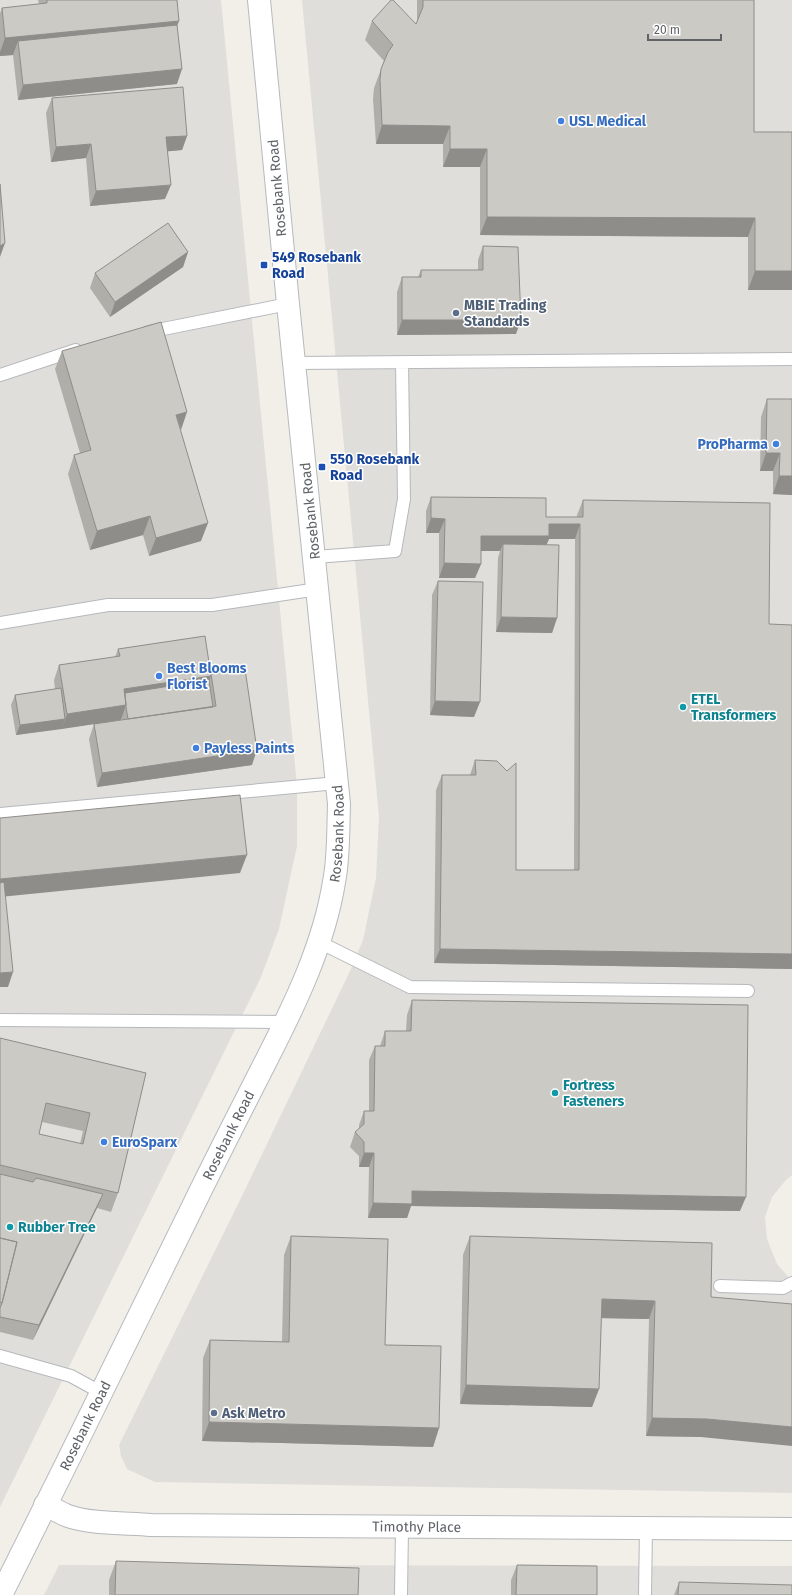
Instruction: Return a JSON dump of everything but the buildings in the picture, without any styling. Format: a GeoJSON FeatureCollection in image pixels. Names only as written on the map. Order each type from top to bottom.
{"type":"FeatureCollection","features":[{"type":"Feature","properties":{"kind":"main road","name":"Rosebank Road"},"geometry":{"type":"LineString","coordinates":[[1,1595],[285,1022],[305,979],[319,942],[327,916],[334,883],[338,848],[339,804],[288,304],[259,0]]}},
{"type":"Feature","properties":{"kind":"main road","name":"Timothy Place"},"geometry":{"type":"LineString","coordinates":[[45,1505],[68,1516],[107,1522],[151,1525],[792,1529]]}},
{"type":"Feature","properties":{"kind":"lane"},"geometry":{"type":"LineString","coordinates":[[137,334],[288,304]]}},
{"type":"Feature","properties":{"kind":"lane"},"geometry":{"type":"LineString","coordinates":[[0,375],[86,346]]}},
{"type":"Feature","properties":{"kind":"lane"},"geometry":{"type":"LineString","coordinates":[[294,363],[792,359]]}},
{"type":"Feature","properties":{"kind":"lane"},"geometry":{"type":"LineString","coordinates":[[315,558],[395,551],[404,499],[402,362]]}},
{"type":"Feature","properties":{"kind":"lane"},"geometry":{"type":"LineString","coordinates":[[0,623],[108,605],[212,605],[318,589]]}},
{"type":"Feature","properties":{"kind":"lane"},"geometry":{"type":"LineString","coordinates":[[0,814],[337,783]]}},
{"type":"Feature","properties":{"kind":"lane"},"geometry":{"type":"LineString","coordinates":[[319,942],[410,987],[748,991]]}},
{"type":"Feature","properties":{"kind":"lane"},"geometry":{"type":"LineString","coordinates":[[0,1020],[285,1022]]}},
{"type":"Feature","properties":{"kind":"lane"},"geometry":{"type":"LineString","coordinates":[[720,1286],[783,1288],[792,1283]]}},
{"type":"Feature","properties":{"kind":"lane"},"geometry":{"type":"LineString","coordinates":[[0,1356],[71,1376],[102,1392]]}},
{"type":"Feature","properties":{"kind":"lane"},"geometry":{"type":"LineString","coordinates":[[401,1595],[402,1527]]}},
{"type":"Feature","properties":{"kind":"lane"},"geometry":{"type":"LineString","coordinates":[[645,1595],[646,1528]]}},
{"type":"Feature","properties":{"kind":"shaded area"},"geometry":{"type":"Polygon","coordinates":[[[0,0],[221,0],[297,786],[297,846],[279,929],[261,977],[0,1507],[0,0]]]}},
{"type":"Feature","properties":{"kind":"shaded area"},"geometry":{"type":"Polygon","coordinates":[[[302,0],[792,0],[792,1175],[772,1197],[765,1217],[767,1239],[777,1264],[792,1281],[792,1493],[155,1482],[127,1469],[121,1456],[119,1445],[242,1196],[350,971],[363,940],[376,878],[379,817],[302,0]]]}},
{"type":"Feature","properties":{"kind":"shaded area"},"geometry":{"type":"Polygon","coordinates":[[[59,1565],[792,1566],[792,1595],[44,1595],[59,1565]]]}},
{"type":"Feature","properties":{"kind":"place","name":"USL Medical"},"geometry":{"type":"Point","coordinates":[561,121]}},
{"type":"Feature","properties":{"kind":"place","name":"549 Rosebank Road"},"geometry":{"type":"Point","coordinates":[264,265]}},
{"type":"Feature","properties":{"kind":"place","name":"MBIE Trading Standards"},"geometry":{"type":"Point","coordinates":[456,313]}},
{"type":"Feature","properties":{"kind":"place","name":"ProPharma"},"geometry":{"type":"Point","coordinates":[776,444]}},
{"type":"Feature","properties":{"kind":"place","name":"550 Rosebank Road"},"geometry":{"type":"Point","coordinates":[322,467]}},
{"type":"Feature","properties":{"kind":"place","name":"Best Blooms Florist"},"geometry":{"type":"Point","coordinates":[159,676]}},
{"type":"Feature","properties":{"kind":"place","name":"ETEL Transformers"},"geometry":{"type":"Point","coordinates":[683,707]}},
{"type":"Feature","properties":{"kind":"place","name":"Payless Paints"},"geometry":{"type":"Point","coordinates":[196,748]}},
{"type":"Feature","properties":{"kind":"place","name":"Fortress Fasteners"},"geometry":{"type":"Point","coordinates":[555,1093]}},
{"type":"Feature","properties":{"kind":"place","name":"EuroSparx"},"geometry":{"type":"Point","coordinates":[104,1142]}},
{"type":"Feature","properties":{"kind":"place","name":"Rubber Tree"},"geometry":{"type":"Point","coordinates":[10,1227]}},
{"type":"Feature","properties":{"kind":"place","name":"Ask Metro"},"geometry":{"type":"Point","coordinates":[214,1413]}}]}
